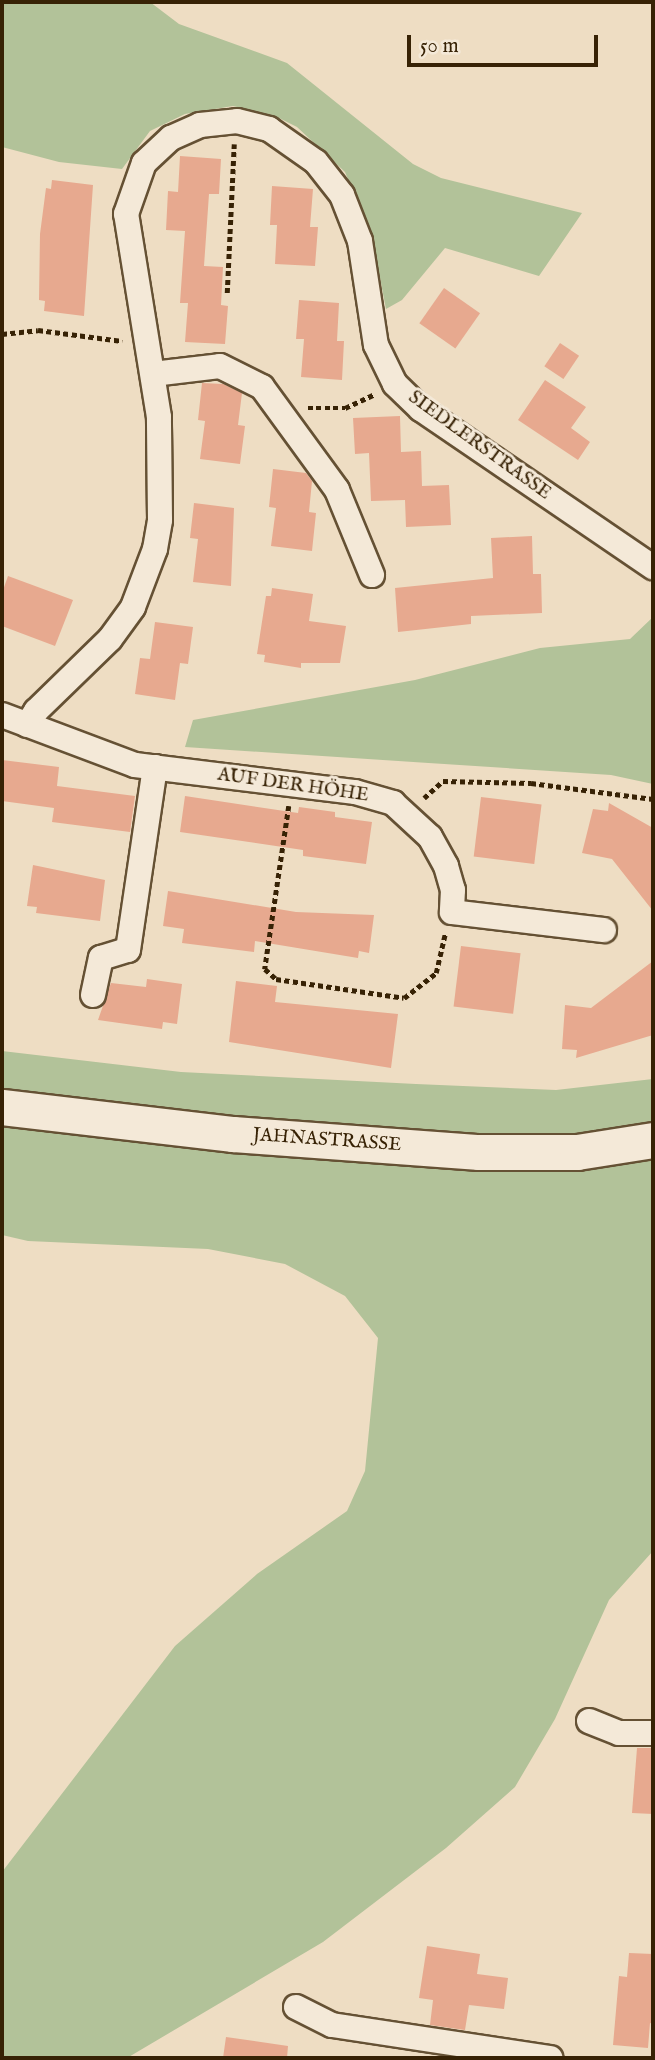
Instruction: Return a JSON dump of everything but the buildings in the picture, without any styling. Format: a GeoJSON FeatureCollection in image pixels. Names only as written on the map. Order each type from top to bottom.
{"type":"FeatureCollection","features":[{"type":"Feature","properties":{"kind":"street","name":"SIEDLERSTRASSE"},"geometry":{"type":"LineString","coordinates":[[27,725],[36,711],[110,639],[133,607],[147,573],[160,520],[162,454],[152,374],[127,243],[126,214],[144,163],[171,138],[200,125],[237,121],[269,129],[292,142],[331,178],[342,195],[360,241],[376,345],[395,384],[421,409],[653,567]]}},
{"type":"Feature","properties":{"kind":"street"},"geometry":{"type":"LineString","coordinates":[[152,374],[220,366],[262,387],[288,417],[337,490],[372,575]]}},
{"type":"Feature","properties":{"kind":"street","name":"AUF DER HÖHE"},"geometry":{"type":"LineString","coordinates":[[2,715],[116,759],[155,767],[355,792],[408,812],[430,837],[446,866],[453,890],[452,912]]}},
{"type":"Feature","properties":{"kind":"street"},"geometry":{"type":"LineString","coordinates":[[93,995],[101,958],[128,950],[155,767]]}},
{"type":"Feature","properties":{"kind":"street"},"geometry":{"type":"LineString","coordinates":[[452,912],[604,930]]}},
{"type":"Feature","properties":{"kind":"street","name":"JAHNASTRASSE"},"geometry":{"type":"LineString","coordinates":[[2,1107],[233,1134],[479,1152],[577,1153],[653,1140]]}},
{"type":"Feature","properties":{"kind":"street"},"geometry":{"type":"LineString","coordinates":[[589,1721],[618,1733],[653,1733]]}},
{"type":"Feature","properties":{"kind":"street"},"geometry":{"type":"LineString","coordinates":[[296,2007],[332,2025],[551,2058]]}},
{"type":"Feature","properties":{"kind":"path"},"geometry":{"type":"LineString","coordinates":[[227,293],[228,194],[237,121]]}},
{"type":"Feature","properties":{"kind":"path"},"geometry":{"type":"LineString","coordinates":[[2,334],[38,330],[127,342]]}},
{"type":"Feature","properties":{"kind":"path"},"geometry":{"type":"LineString","coordinates":[[288,417],[305,408],[345,408],[395,384]]}},
{"type":"Feature","properties":{"kind":"path"},"geometry":{"type":"LineString","coordinates":[[408,812],[443,780],[531,783],[653,799]]}},
{"type":"Feature","properties":{"kind":"path"},"geometry":{"type":"LineString","coordinates":[[292,784],[265,969],[276,979],[404,998],[436,973],[452,912]]}},
{"type":"Feature","properties":{"kind":"green space"},"geometry":{"type":"Polygon","coordinates":[[[2,2],[150,2],[179,24],[287,63],[413,164],[441,178],[582,213],[539,276],[445,248],[402,300],[386,309],[372,237],[345,172],[297,127],[275,116],[233,106],[185,114],[150,131],[122,169],[59,162],[2,147],[2,2]]]}},
{"type":"Feature","properties":{"kind":"green space"},"geometry":{"type":"Polygon","coordinates":[[[653,617],[653,784],[611,775],[185,747],[193,720],[415,680],[540,648],[630,639],[653,617]]]}},
{"type":"Feature","properties":{"kind":"green space"},"geometry":{"type":"Polygon","coordinates":[[[2,1051],[181,1072],[416,1084],[556,1090],[653,1079],[653,1127],[610,1135],[484,1140],[2,1095],[2,1051]]]}},
{"type":"Feature","properties":{"kind":"green space"},"geometry":{"type":"Polygon","coordinates":[[[2,1122],[588,1167],[653,1157],[653,1551],[609,1600],[555,1719],[515,1787],[446,1848],[323,1942],[127,2058],[2,2058],[2,1872],[175,1646],[257,1574],[347,1511],[365,1471],[378,1338],[345,1296],[285,1264],[208,1249],[28,1241],[2,1235],[2,1122]]]}}]}
